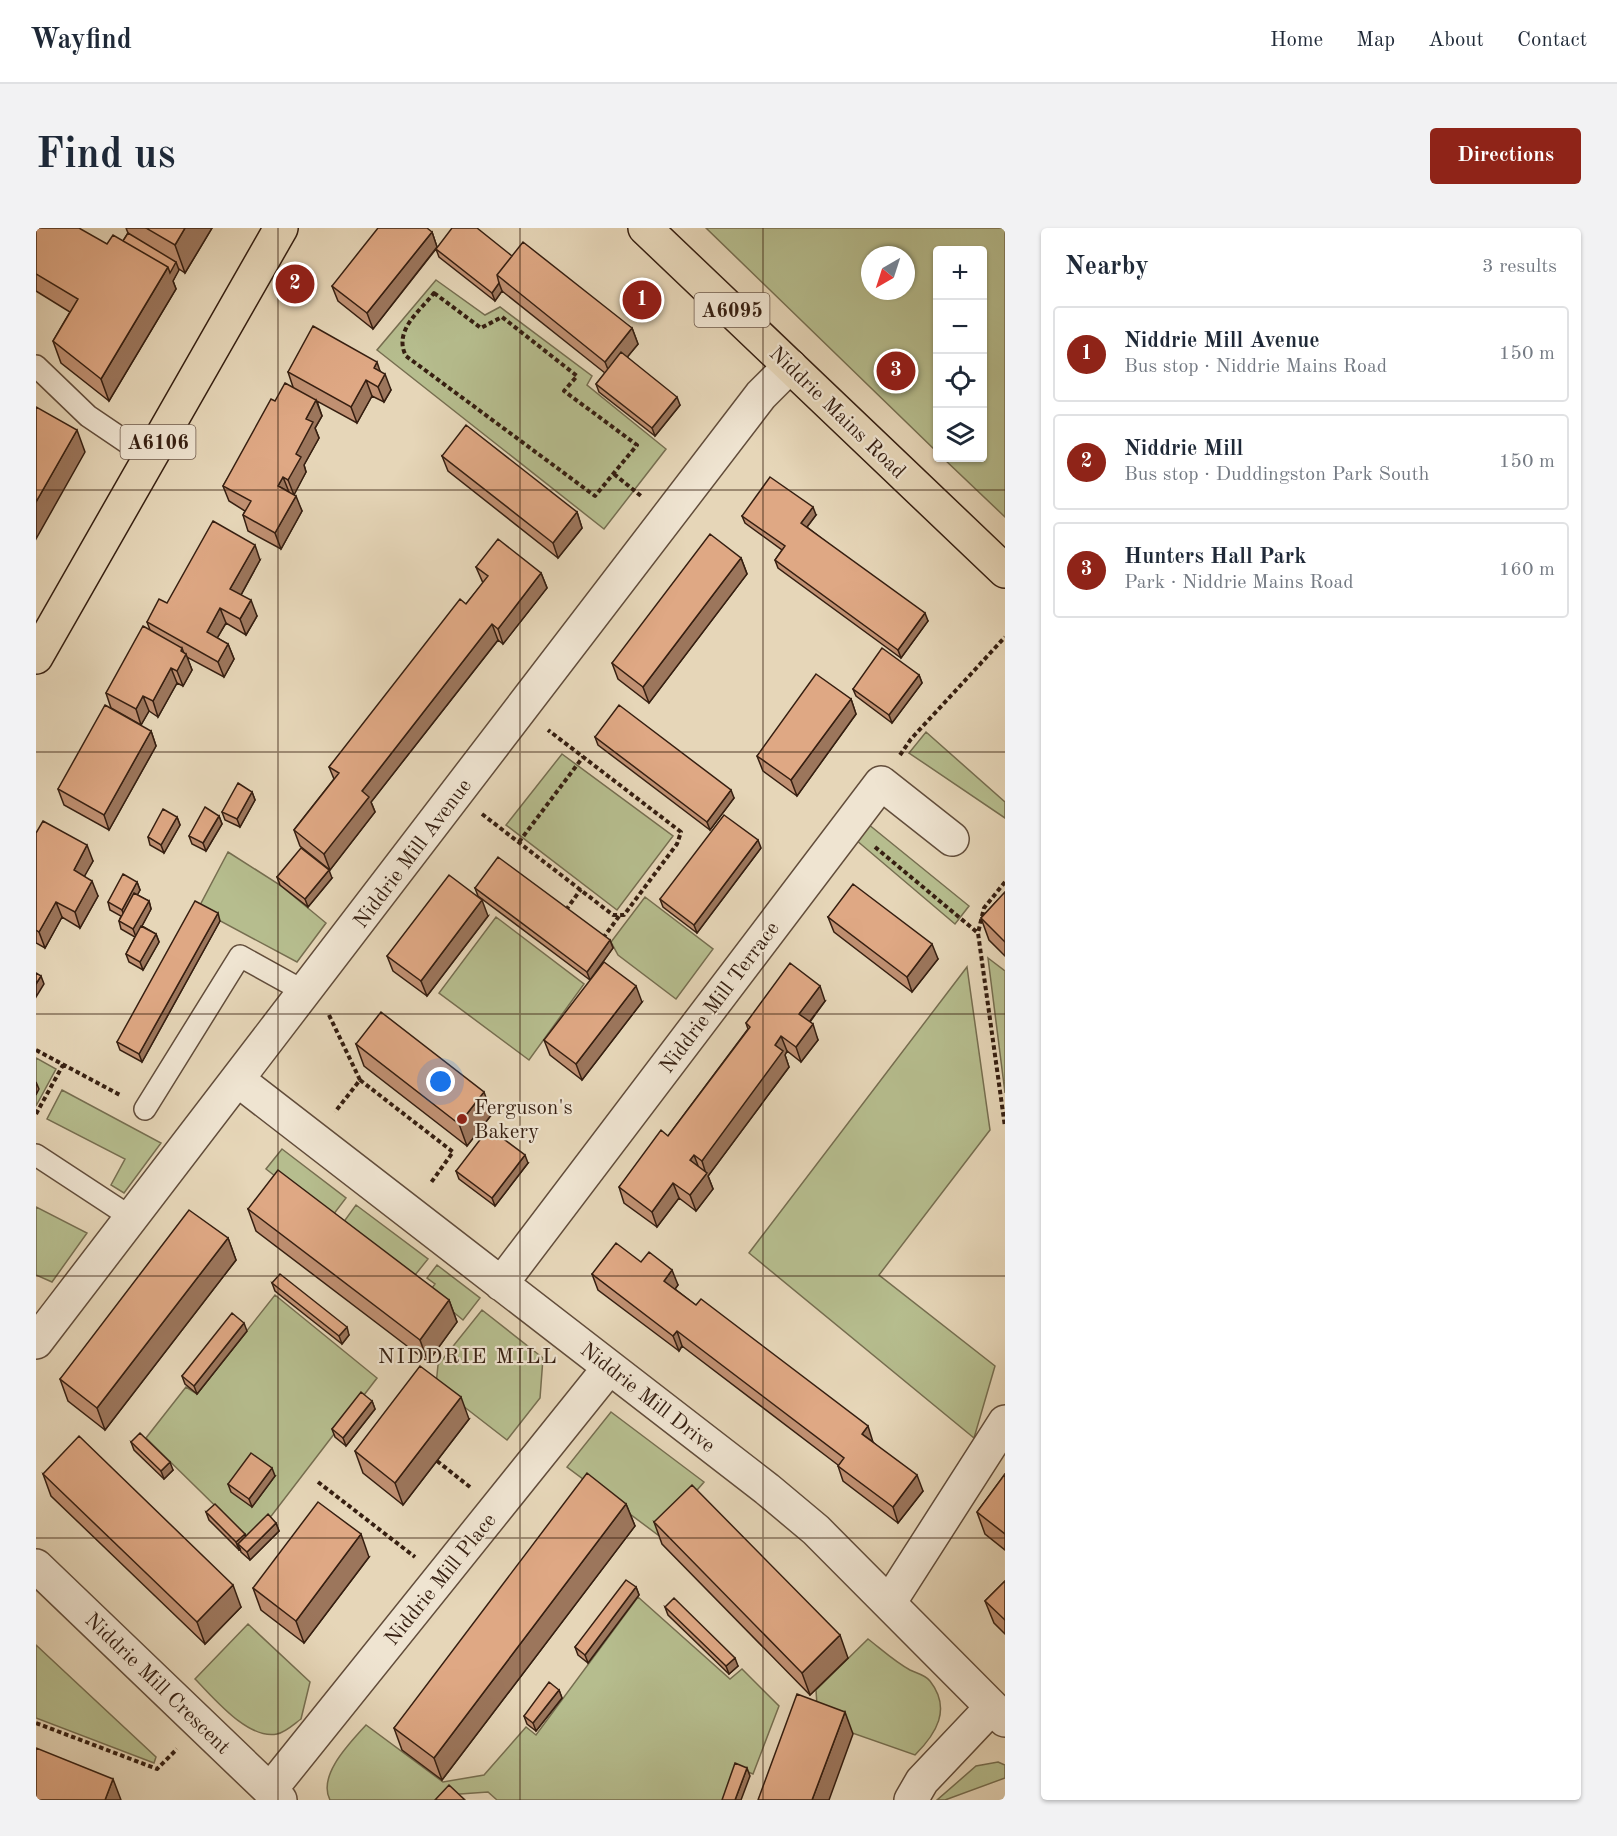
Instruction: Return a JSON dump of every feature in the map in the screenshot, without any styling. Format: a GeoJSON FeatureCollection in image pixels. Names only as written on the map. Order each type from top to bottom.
{"type":"FeatureCollection","features":[{"type":"Feature","properties":{"kind":"main road","name":"A6106"},"geometry":{"type":"LineString","coordinates":[[39,644],[150,458],[281,228]]}},
{"type":"Feature","properties":{"kind":"main road","name":"Niddrie Mains Road"},"geometry":{"type":"LineString","coordinates":[[645,228],[1005,571]]}},
{"type":"Feature","properties":{"kind":"street","name":"Niddrie Mill Avenue"},"geometry":{"type":"LineString","coordinates":[[36,1342],[761,395],[790,366]]}},
{"type":"Feature","properties":{"kind":"street","name":"Niddrie Mill Terrace"},"geometry":{"type":"LineString","coordinates":[[501,1284],[881,783]]}},
{"type":"Feature","properties":{"kind":"street"},"geometry":{"type":"LineString","coordinates":[[881,783],[952,839]]}},
{"type":"Feature","properties":{"kind":"street","name":"Niddrie Mill Drive"},"geometry":{"type":"LineString","coordinates":[[237,1080],[776,1496],[816,1530],[998,1714]]}},
{"type":"Feature","properties":{"kind":"street","name":"Niddrie Mill Place"},"geometry":{"type":"LineString","coordinates":[[275,1795],[441,1578],[609,1368]]}},
{"type":"Feature","properties":{"kind":"street"},"geometry":{"type":"LineString","coordinates":[[890,1603],[1005,1422]]}},
{"type":"Feature","properties":{"kind":"street","name":"Niddrie Mill Crescent"},"geometry":{"type":"LineString","coordinates":[[36,1566],[275,1795]]}},
{"type":"Feature","properties":{"kind":"street"},"geometry":{"type":"LineString","coordinates":[[911,1800],[922,1781],[998,1714]]}},
{"type":"Feature","properties":{"kind":"lane"},"geometry":{"type":"LineString","coordinates":[[36,366],[88,416],[150,458]]}},
{"type":"Feature","properties":{"kind":"lane"},"geometry":{"type":"LineString","coordinates":[[145,1109],[240,956],[305,992]]}},
{"type":"Feature","properties":{"kind":"lane"},"geometry":{"type":"LineString","coordinates":[[36,1155],[132,1218]]}},
{"type":"Feature","properties":{"kind":"path"},"geometry":{"type":"LineString","coordinates":[[434,293],[481,328],[502,317],[577,376],[564,391],[637,445],[595,496],[406,356],[400,345],[402,333],[434,293]]}},
{"type":"Feature","properties":{"kind":"path"},"geometry":{"type":"LineString","coordinates":[[881,783],[910,739],[1005,637]]}},
{"type":"Feature","properties":{"kind":"path"},"geometry":{"type":"LineString","coordinates":[[457,795],[613,915],[624,915],[677,844],[681,832],[522,709]]}},
{"type":"Feature","properties":{"kind":"path"},"geometry":{"type":"LineString","coordinates":[[519,842],[583,757]]}},
{"type":"Feature","properties":{"kind":"path"},"geometry":{"type":"LineString","coordinates":[[849,826],[978,933]]}},
{"type":"Feature","properties":{"kind":"path"},"geometry":{"type":"LineString","coordinates":[[1005,882],[984,908],[978,933],[1005,1127]]}},
{"type":"Feature","properties":{"kind":"path"},"geometry":{"type":"LineString","coordinates":[[566,910],[581,889]]}},
{"type":"Feature","properties":{"kind":"path"},"geometry":{"type":"LineString","coordinates":[[603,938],[620,915]]}},
{"type":"Feature","properties":{"kind":"path"},"geometry":{"type":"LineString","coordinates":[[305,992],[325,1007],[360,1080],[453,1152],[409,1212]]}},
{"type":"Feature","properties":{"kind":"path"},"geometry":{"type":"LineString","coordinates":[[36,1050],[145,1109]]}},
{"type":"Feature","properties":{"kind":"path"},"geometry":{"type":"LineString","coordinates":[[36,1114],[63,1065]]}},
{"type":"Feature","properties":{"kind":"path"},"geometry":{"type":"LineString","coordinates":[[314,1138],[360,1080]]}},
{"type":"Feature","properties":{"kind":"path"},"geometry":{"type":"LineString","coordinates":[[318,1482],[441,1578]]}},
{"type":"Feature","properties":{"kind":"path"},"geometry":{"type":"LineString","coordinates":[[36,1723],[157,1769],[200,1724]]}},
{"type":"Feature","properties":{"kind":"green space"},"geometry":{"type":"Polygon","coordinates":[[[706,228],[1005,228],[1005,517],[947,462],[987,462],[987,246],[933,246],[933,448],[706,228]]]}},
{"type":"Feature","properties":{"kind":"green space"},"geometry":{"type":"Polygon","coordinates":[[[436,280],[485,315],[500,307],[592,376],[587,385],[666,449],[604,529],[377,350],[436,280]]]}},
{"type":"Feature","properties":{"kind":"green space"},"geometry":{"type":"Polygon","coordinates":[[[926,732],[1005,802],[1005,818],[909,753],[926,732]]]}},
{"type":"Feature","properties":{"kind":"green space"},"geometry":{"type":"Polygon","coordinates":[[[562,754],[673,836],[617,910],[506,825],[562,754]]]}},
{"type":"Feature","properties":{"kind":"green space"},"geometry":{"type":"Polygon","coordinates":[[[868,824],[969,906],[955,924],[856,840],[868,824]]]}},
{"type":"Feature","properties":{"kind":"green space"},"geometry":{"type":"Polygon","coordinates":[[[228,852],[280,885],[326,923],[297,962],[198,909],[228,852]]]}},
{"type":"Feature","properties":{"kind":"green space"},"geometry":{"type":"Polygon","coordinates":[[[645,897],[713,949],[676,999],[618,955],[611,942],[645,897]]]}},
{"type":"Feature","properties":{"kind":"green space"},"geometry":{"type":"Polygon","coordinates":[[[496,917],[584,984],[529,1060],[439,993],[496,917]]]}},
{"type":"Feature","properties":{"kind":"green space"},"geometry":{"type":"Polygon","coordinates":[[[988,958],[1005,971],[1005,1093],[988,958]]]}},
{"type":"Feature","properties":{"kind":"green space"},"geometry":{"type":"Polygon","coordinates":[[[967,967],[990,1130],[879,1275],[995,1366],[974,1438],[749,1253],[967,967]]]}},
{"type":"Feature","properties":{"kind":"green space"},"geometry":{"type":"Polygon","coordinates":[[[36,1058],[56,1069],[36,1106],[36,1058]]]}},
{"type":"Feature","properties":{"kind":"green space"},"geometry":{"type":"Polygon","coordinates":[[[62,1090],[161,1143],[124,1193],[111,1185],[125,1159],[47,1119],[62,1090]]]}},
{"type":"Feature","properties":{"kind":"green space"},"geometry":{"type":"Polygon","coordinates":[[[282,1149],[346,1198],[330,1219],[266,1169],[282,1149]]]}},
{"type":"Feature","properties":{"kind":"green space"},"geometry":{"type":"Polygon","coordinates":[[[356,1205],[428,1259],[411,1280],[340,1227],[356,1205]]]}},
{"type":"Feature","properties":{"kind":"green space"},"geometry":{"type":"Polygon","coordinates":[[[36,1207],[87,1233],[52,1282],[36,1275],[36,1207]]]}},
{"type":"Feature","properties":{"kind":"green space"},"geometry":{"type":"Polygon","coordinates":[[[437,1265],[480,1298],[463,1320],[429,1292],[435,1284],[427,1278],[437,1265]]]}},
{"type":"Feature","properties":{"kind":"green space"},"geometry":{"type":"Polygon","coordinates":[[[275,1295],[377,1378],[272,1515],[248,1538],[146,1438],[186,1387],[197,1394],[275,1295]]]}},
{"type":"Feature","properties":{"kind":"green space"},"geometry":{"type":"Polygon","coordinates":[[[482,1310],[543,1358],[540,1398],[507,1440],[436,1385],[438,1365],[482,1310]]]}},
{"type":"Feature","properties":{"kind":"green space"},"geometry":{"type":"Polygon","coordinates":[[[611,1412],[704,1482],[658,1535],[567,1467],[611,1412]]]}},
{"type":"Feature","properties":{"kind":"green space"},"geometry":{"type":"Polygon","coordinates":[[[638,1597],[730,1679],[742,1669],[779,1706],[753,1774],[738,1768],[727,1800],[497,1800],[488,1792],[446,1795],[438,1800],[330,1800],[327,1790],[332,1770],[366,1725],[443,1782],[484,1775],[526,1727],[536,1735],[638,1597]]]}},
{"type":"Feature","properties":{"kind":"green space"},"geometry":{"type":"Polygon","coordinates":[[[248,1624],[310,1682],[301,1719],[287,1730],[277,1734],[255,1731],[243,1724],[195,1679],[248,1624]]]}},
{"type":"Feature","properties":{"kind":"green space"},"geometry":{"type":"Polygon","coordinates":[[[868,1639],[899,1663],[926,1677],[937,1691],[940,1701],[939,1721],[929,1739],[915,1755],[818,1721],[816,1690],[868,1639]]]}},
{"type":"Feature","properties":{"kind":"green space"},"geometry":{"type":"Polygon","coordinates":[[[36,1645],[156,1757],[154,1763],[36,1718],[36,1645]]]}},
{"type":"Feature","properties":{"kind":"green space"},"geometry":{"type":"Polygon","coordinates":[[[998,1762],[1005,1765],[1005,1778],[945,1800],[937,1800],[976,1766],[998,1762]]]}},
{"type":"Feature","properties":{"kind":"building"},"geometry":{"type":"Polygon","coordinates":[[[36,228],[79,228],[107,244],[113,235],[168,267],[101,379],[53,341],[78,299],[36,274],[36,228]]]}},
{"type":"Feature","properties":{"kind":"building"},"geometry":{"type":"Polygon","coordinates":[[[146,228],[185,228],[175,245],[146,228]]]}},
{"type":"Feature","properties":{"kind":"building"},"geometry":{"type":"Polygon","coordinates":[[[378,228],[427,228],[432,232],[367,313],[332,286],[378,228]]]}},
{"type":"Feature","properties":{"kind":"building"},"geometry":{"type":"Polygon","coordinates":[[[452,228],[477,228],[512,256],[497,275],[499,283],[492,293],[436,249],[452,228]]]}},
{"type":"Feature","properties":{"kind":"building"},"geometry":{"type":"Polygon","coordinates":[[[128,233],[176,262],[170,273],[168,267],[123,241],[128,233]]]}},
{"type":"Feature","properties":{"kind":"building"},"geometry":{"type":"Polygon","coordinates":[[[523,242],[632,328],[605,362],[497,275],[523,242]]]}},
{"type":"Feature","properties":{"kind":"building"},"geometry":{"type":"Polygon","coordinates":[[[313,326],[377,362],[374,368],[385,374],[378,387],[366,380],[351,407],[288,372],[313,326]]]}},
{"type":"Feature","properties":{"kind":"building"},"geometry":{"type":"Polygon","coordinates":[[[621,352],[677,397],[652,428],[596,384],[621,352]]]}},
{"type":"Feature","properties":{"kind":"building"},"geometry":{"type":"Polygon","coordinates":[[[285,383],[316,400],[306,419],[313,422],[296,454],[301,457],[288,480],[283,477],[278,486],[296,496],[275,533],[243,515],[251,501],[223,486],[271,399],[275,401],[285,383]]]}},
{"type":"Feature","properties":{"kind":"building"},"geometry":{"type":"Polygon","coordinates":[[[36,407],[77,430],[36,502],[36,407]]]}},
{"type":"Feature","properties":{"kind":"building"},"geometry":{"type":"Polygon","coordinates":[[[466,425],[577,512],[553,543],[442,456],[466,425]]]}},
{"type":"Feature","properties":{"kind":"building"},"geometry":{"type":"Polygon","coordinates":[[[770,477],[813,507],[801,523],[925,613],[898,650],[775,560],[785,546],[742,516],[770,477]]]}},
{"type":"Feature","properties":{"kind":"building"},"geometry":{"type":"Polygon","coordinates":[[[213,521],[255,545],[230,589],[251,600],[240,619],[220,608],[207,632],[228,644],[218,662],[147,622],[159,599],[167,603],[213,521]]]}},
{"type":"Feature","properties":{"kind":"building"},"geometry":{"type":"Polygon","coordinates":[[[710,534],[741,558],[643,687],[612,663],[710,534]]]}},
{"type":"Feature","properties":{"kind":"building"},"geometry":{"type":"Polygon","coordinates":[[[498,539],[541,573],[498,629],[492,624],[362,791],[369,797],[324,854],[294,830],[339,773],[329,767],[460,599],[466,604],[488,576],[476,567],[498,539]]]}},
{"type":"Feature","properties":{"kind":"building"},"geometry":{"type":"Polygon","coordinates":[[[143,626],[182,648],[181,651],[186,654],[177,671],[171,668],[153,701],[143,696],[136,709],[106,693],[143,626]]]}},
{"type":"Feature","properties":{"kind":"building"},"geometry":{"type":"Polygon","coordinates":[[[882,648],[919,675],[889,715],[853,689],[882,648]]]}},
{"type":"Feature","properties":{"kind":"building"},"geometry":{"type":"Polygon","coordinates":[[[816,674],[851,699],[791,780],[757,756],[816,674]]]}},
{"type":"Feature","properties":{"kind":"building"},"geometry":{"type":"Polygon","coordinates":[[[105,705],[151,731],[104,815],[58,789],[105,705]]]}},
{"type":"Feature","properties":{"kind":"building"},"geometry":{"type":"Polygon","coordinates":[[[619,705],[731,790],[707,822],[595,737],[619,705]]]}},
{"type":"Feature","properties":{"kind":"building"},"geometry":{"type":"Polygon","coordinates":[[[238,783],[252,792],[237,819],[222,812],[238,783]]]}},
{"type":"Feature","properties":{"kind":"building"},"geometry":{"type":"Polygon","coordinates":[[[205,807],[219,816],[203,843],[189,836],[205,807]]]}},
{"type":"Feature","properties":{"kind":"building"},"geometry":{"type":"Polygon","coordinates":[[[163,809],[177,817],[161,845],[148,837],[163,809]]]}},
{"type":"Feature","properties":{"kind":"building"},"geometry":{"type":"Polygon","coordinates":[[[724,815],[758,840],[694,925],[660,899],[724,815]]]}},
{"type":"Feature","properties":{"kind":"building"},"geometry":{"type":"Polygon","coordinates":[[[43,821],[87,845],[74,870],[92,881],[75,912],[56,902],[39,932],[36,930],[36,833],[43,821]]]}},
{"type":"Feature","properties":{"kind":"building"},"geometry":{"type":"Polygon","coordinates":[[[301,848],[329,870],[305,899],[277,877],[301,848]]]}},
{"type":"Feature","properties":{"kind":"building"},"geometry":{"type":"Polygon","coordinates":[[[498,857],[610,940],[587,972],[475,888],[498,857]]]}},
{"type":"Feature","properties":{"kind":"building"},"geometry":{"type":"Polygon","coordinates":[[[123,874],[137,882],[122,910],[108,902],[123,874]]]}},
{"type":"Feature","properties":{"kind":"building"},"geometry":{"type":"Polygon","coordinates":[[[449,875],[482,900],[421,981],[387,956],[449,875]]]}},
{"type":"Feature","properties":{"kind":"building"},"geometry":{"type":"Polygon","coordinates":[[[853,884],[932,944],[907,977],[828,917],[853,884]]]}},
{"type":"Feature","properties":{"kind":"building"},"geometry":{"type":"Polygon","coordinates":[[[1005,892],[1005,942],[981,918],[1005,892]]]}},
{"type":"Feature","properties":{"kind":"building"},"geometry":{"type":"Polygon","coordinates":[[[134,893],[149,901],[133,929],[119,921],[134,893]]]}},
{"type":"Feature","properties":{"kind":"building"},"geometry":{"type":"Polygon","coordinates":[[[195,901],[218,913],[139,1054],[117,1042],[195,901]]]}},
{"type":"Feature","properties":{"kind":"building"},"geometry":{"type":"Polygon","coordinates":[[[141,926],[156,934],[140,962],[126,954],[141,926]]]}},
{"type":"Feature","properties":{"kind":"building"},"geometry":{"type":"Polygon","coordinates":[[[604,962],[636,986],[576,1064],[544,1040],[604,962]]]}},
{"type":"Feature","properties":{"kind":"building"},"geometry":{"type":"Polygon","coordinates":[[[790,963],[820,986],[799,1014],[813,1024],[796,1047],[781,1036],[775,1045],[783,1051],[702,1161],[694,1155],[690,1160],[707,1173],[690,1195],[673,1183],[652,1212],[619,1187],[661,1130],[668,1136],[750,1027],[746,1023],[790,963]]]}},
{"type":"Feature","properties":{"kind":"building"},"geometry":{"type":"Polygon","coordinates":[[[36,973],[41,976],[36,984],[36,973]]]}},
{"type":"Feature","properties":{"kind":"building"},"geometry":{"type":"Polygon","coordinates":[[[381,1012],[484,1092],[459,1124],[356,1044],[381,1012]]]}},
{"type":"Feature","properties":{"kind":"building"},"geometry":{"type":"Polygon","coordinates":[[[489,1128],[525,1155],[492,1198],[456,1171],[489,1128]]]}},
{"type":"Feature","properties":{"kind":"building"},"geometry":{"type":"Polygon","coordinates":[[[278,1170],[449,1300],[420,1340],[248,1209],[278,1170]]]}},
{"type":"Feature","properties":{"kind":"building"},"geometry":{"type":"Polygon","coordinates":[[[189,1210],[228,1238],[97,1408],[60,1379],[189,1210]]]}},
{"type":"Feature","properties":{"kind":"building"},"geometry":{"type":"Polygon","coordinates":[[[616,1243],[641,1262],[649,1252],[672,1270],[664,1281],[696,1305],[701,1299],[868,1426],[862,1434],[917,1475],[893,1507],[838,1466],[844,1458],[677,1331],[673,1336],[592,1274],[616,1243]]]}},
{"type":"Feature","properties":{"kind":"building"},"geometry":{"type":"Polygon","coordinates":[[[280,1274],[347,1327],[339,1336],[272,1283],[280,1274]]]}},
{"type":"Feature","properties":{"kind":"building"},"geometry":{"type":"Polygon","coordinates":[[[232,1313],[244,1323],[194,1386],[182,1376],[232,1313]]]}},
{"type":"Feature","properties":{"kind":"building"},"geometry":{"type":"Polygon","coordinates":[[[420,1366],[461,1397],[395,1483],[355,1451],[420,1366]]]}},
{"type":"Feature","properties":{"kind":"building"},"geometry":{"type":"Polygon","coordinates":[[[361,1392],[372,1401],[343,1438],[332,1429],[361,1392]]]}},
{"type":"Feature","properties":{"kind":"building"},"geometry":{"type":"Polygon","coordinates":[[[140,1433],[170,1462],[161,1471],[131,1442],[140,1433]]]}},
{"type":"Feature","properties":{"kind":"building"},"geometry":{"type":"Polygon","coordinates":[[[79,1436],[233,1585],[197,1622],[43,1474],[79,1436]]]}},
{"type":"Feature","properties":{"kind":"building"},"geometry":{"type":"Polygon","coordinates":[[[251,1453],[272,1468],[249,1499],[228,1484],[251,1453]]]}},
{"type":"Feature","properties":{"kind":"building"},"geometry":{"type":"Polygon","coordinates":[[[587,1473],[626,1504],[434,1758],[394,1728],[587,1473]]]}},
{"type":"Feature","properties":{"kind":"building"},"geometry":{"type":"Polygon","coordinates":[[[1005,1474],[1005,1534],[977,1512],[1005,1474]]]}},
{"type":"Feature","properties":{"kind":"building"},"geometry":{"type":"Polygon","coordinates":[[[692,1485],[840,1635],[802,1673],[654,1522],[692,1485]]]}},
{"type":"Feature","properties":{"kind":"building"},"geometry":{"type":"Polygon","coordinates":[[[318,1502],[361,1534],[296,1621],[253,1588],[318,1502]]]}},
{"type":"Feature","properties":{"kind":"building"},"geometry":{"type":"Polygon","coordinates":[[[215,1504],[245,1534],[236,1542],[206,1512],[215,1504]]]}},
{"type":"Feature","properties":{"kind":"building"},"geometry":{"type":"Polygon","coordinates":[[[268,1514],[276,1523],[247,1552],[238,1544],[268,1514]]]}},
{"type":"Feature","properties":{"kind":"building"},"geometry":{"type":"Polygon","coordinates":[[[626,1580],[636,1587],[585,1655],[575,1647],[626,1580]]]}},
{"type":"Feature","properties":{"kind":"building"},"geometry":{"type":"Polygon","coordinates":[[[1005,1581],[1005,1620],[985,1601],[1005,1581]]]}},
{"type":"Feature","properties":{"kind":"building"},"geometry":{"type":"Polygon","coordinates":[[[674,1598],[735,1658],[726,1666],[665,1607],[674,1598]]]}},
{"type":"Feature","properties":{"kind":"building"},"geometry":{"type":"Polygon","coordinates":[[[549,1682],[559,1690],[533,1723],[524,1716],[549,1682]]]}},
{"type":"Feature","properties":{"kind":"building"},"geometry":{"type":"Polygon","coordinates":[[[797,1694],[845,1712],[812,1800],[758,1800],[797,1694]]]}},
{"type":"Feature","properties":{"kind":"building"},"geometry":{"type":"Polygon","coordinates":[[[36,1748],[113,1779],[105,1800],[36,1800],[36,1748]]]}},
{"type":"Feature","properties":{"kind":"building"},"geometry":{"type":"Polygon","coordinates":[[[735,1763],[747,1768],[735,1800],[722,1800],[735,1763]]]}},
{"type":"Feature","properties":{"kind":"building"},"geometry":{"type":"Polygon","coordinates":[[[449,1785],[465,1800],[435,1800],[449,1785]]]}},
{"type":"Feature","properties":{"kind":"place","name":"Niddrie Mill"},"geometry":{"type":"Point","coordinates":[295,284]}},
{"type":"Feature","properties":{"kind":"place","name":"Niddrie Mill Avenue"},"geometry":{"type":"Point","coordinates":[642,300]}},
{"type":"Feature","properties":{"kind":"place","name":"Hunters Hall Park"},"geometry":{"type":"Point","coordinates":[896,371]}},
{"type":"Feature","properties":{"kind":"place","name":"Ferguson's Bakery"},"geometry":{"type":"Point","coordinates":[462,1119]}},
{"type":"Feature","properties":{"kind":"district","name":"NIDDRIE MILL"},"geometry":{"type":"Point","coordinates":[468,1355]}}]}
